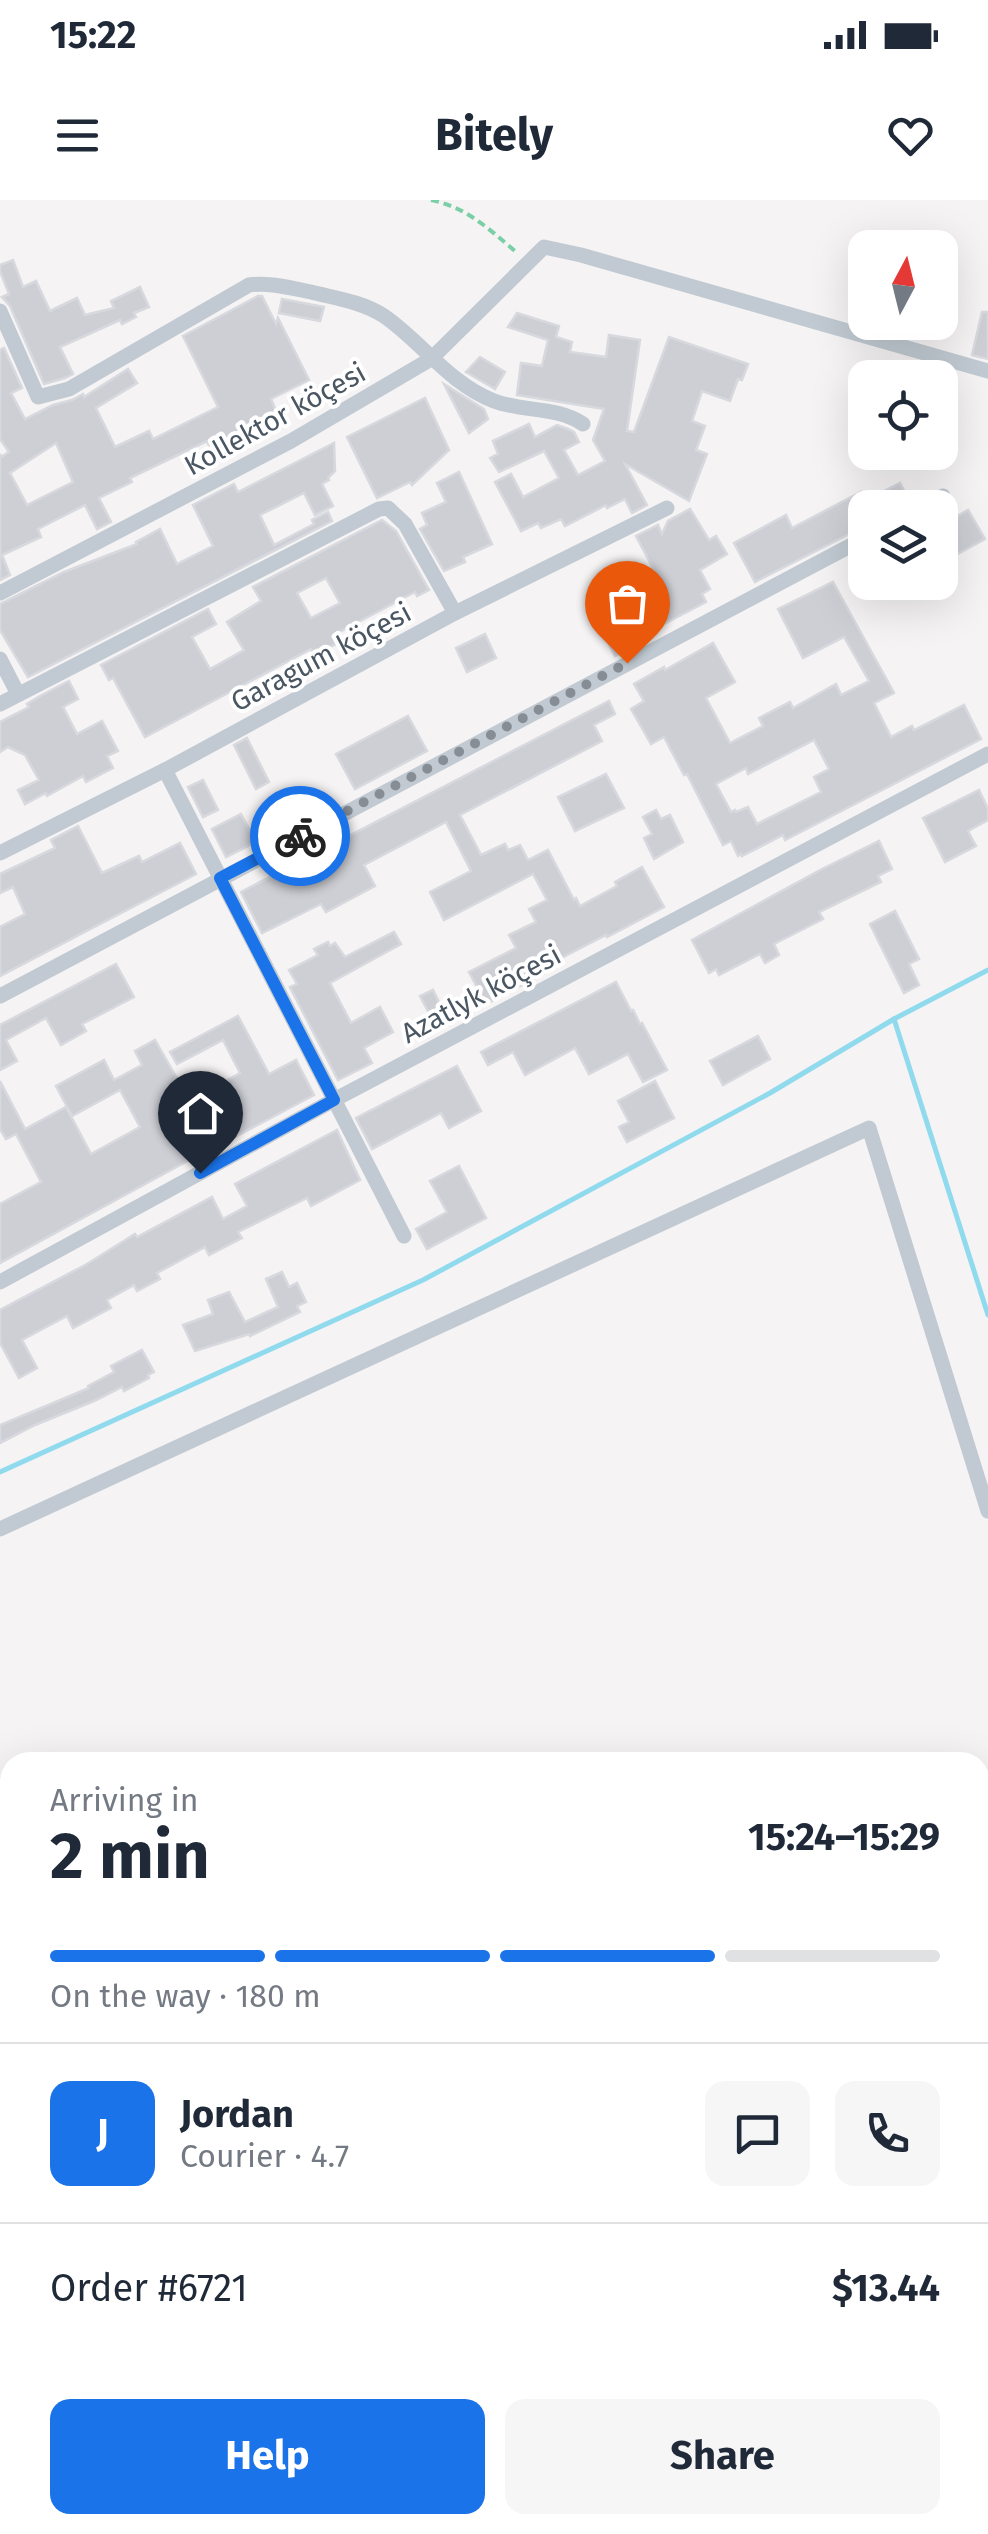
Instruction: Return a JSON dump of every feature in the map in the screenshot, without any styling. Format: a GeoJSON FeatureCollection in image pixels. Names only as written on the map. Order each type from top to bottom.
{"type":"FeatureCollection","features":[{"type":"Feature","properties":{"kind":"street","name":"Kollektor köçesi"},"geometry":{"type":"LineString","coordinates":[[0,593],[291,442],[431,359],[544,247],[988,371]]}},
{"type":"Feature","properties":{"kind":"street"},"geometry":{"type":"LineString","coordinates":[[0,311],[38,397],[69,390],[250,285],[294,288],[349,301],[381,314],[431,359],[496,402],[556,412],[583,424]]}},
{"type":"Feature","properties":{"kind":"street"},"geometry":{"type":"LineString","coordinates":[[0,704],[379,509],[388,508],[404,524],[455,613]]}},
{"type":"Feature","properties":{"kind":"street","name":"Garagum köçesi"},"geometry":{"type":"LineString","coordinates":[[0,853],[164,770],[455,613],[667,508]]}},
{"type":"Feature","properties":{"kind":"street"},"geometry":{"type":"LineString","coordinates":[[0,996],[848,547]]}},
{"type":"Feature","properties":{"kind":"street"},"geometry":{"type":"LineString","coordinates":[[0,659],[18,694]]}},
{"type":"Feature","properties":{"kind":"street","name":"Azatlyk köçesi"},"geometry":{"type":"LineString","coordinates":[[0,1282],[334,1100],[988,754]]}},
{"type":"Feature","properties":{"kind":"street"},"geometry":{"type":"LineString","coordinates":[[164,770],[404,1236]]}},
{"type":"Feature","properties":{"kind":"street"},"geometry":{"type":"LineString","coordinates":[[0,1530],[869,1128],[988,1511]]}},
{"type":"Feature","properties":{"kind":"path"},"geometry":{"type":"LineString","coordinates":[[431,200],[451,204],[474,217],[529,262]]}},
{"type":"Feature","properties":{"kind":"building"},"geometry":{"type":"Polygon","coordinates":[[[13,260],[23,287],[36,281],[50,311],[77,298],[85,315],[114,308],[111,301],[140,287],[149,307],[122,324],[120,320],[60,347],[73,374],[44,384],[10,306],[2,297],[9,294],[0,265],[13,260]]]}},
{"type":"Feature","properties":{"kind":"building"},"geometry":{"type":"Polygon","coordinates":[[[262,296],[276,324],[278,318],[309,380],[271,399],[283,427],[224,458],[217,445],[210,448],[207,441],[130,478],[132,482],[99,498],[111,522],[97,529],[85,505],[38,529],[41,537],[2,555],[10,575],[0,580],[0,454],[1,457],[9,452],[0,439],[0,350],[4,348],[22,388],[11,393],[25,419],[53,405],[83,394],[84,397],[128,369],[137,383],[96,408],[115,447],[149,431],[153,439],[218,407],[183,336],[262,296]],[[56,443],[10,473],[27,505],[73,482],[56,443]]]}},
{"type":"Feature","properties":{"kind":"building"},"geometry":{"type":"Polygon","coordinates":[[[282,299],[324,307],[320,321],[279,313],[282,299]]]}},
{"type":"Feature","properties":{"kind":"building"},"geometry":{"type":"Polygon","coordinates":[[[982,312],[988,312],[988,359],[972,355],[982,312]]]}},
{"type":"Feature","properties":{"kind":"building"},"geometry":{"type":"Polygon","coordinates":[[[517,313],[559,326],[556,337],[572,342],[570,352],[606,357],[609,335],[640,340],[627,431],[634,432],[669,337],[748,364],[730,401],[702,391],[692,421],[705,426],[696,450],[707,454],[689,501],[625,464],[647,505],[632,513],[625,499],[565,526],[561,519],[521,531],[495,482],[511,474],[523,497],[559,478],[544,451],[499,472],[490,458],[498,454],[493,441],[529,424],[535,437],[557,425],[574,432],[579,442],[564,450],[578,475],[605,461],[593,440],[604,409],[517,395],[521,363],[542,366],[548,340],[508,327],[517,313]]]}},
{"type":"Feature","properties":{"kind":"building"},"geometry":{"type":"Polygon","coordinates":[[[480,357],[505,372],[495,389],[466,372],[480,357]]]}},
{"type":"Feature","properties":{"kind":"building"},"geometry":{"type":"Polygon","coordinates":[[[444,384],[484,409],[488,419],[469,433],[444,384]]]}},
{"type":"Feature","properties":{"kind":"building"},"geometry":{"type":"Polygon","coordinates":[[[425,398],[449,450],[412,485],[410,482],[377,498],[347,437],[425,398]]]}},
{"type":"Feature","properties":{"kind":"building"},"geometry":{"type":"Polygon","coordinates":[[[334,443],[335,471],[322,484],[333,506],[315,515],[304,493],[260,515],[274,545],[328,512],[332,521],[28,677],[0,630],[0,604],[64,572],[137,544],[160,529],[177,564],[213,546],[193,505],[234,484],[238,492],[334,443]]]}},
{"type":"Feature","properties":{"kind":"building"},"geometry":{"type":"Polygon","coordinates":[[[459,472],[492,544],[444,571],[420,529],[427,525],[422,513],[446,502],[437,483],[459,472]]]}},
{"type":"Feature","properties":{"kind":"building"},"geometry":{"type":"Polygon","coordinates":[[[848,499],[848,535],[755,582],[734,543],[786,515],[792,528],[848,499]]]}},
{"type":"Feature","properties":{"kind":"building"},"geometry":{"type":"Polygon","coordinates":[[[690,509],[709,540],[716,536],[727,554],[700,570],[710,589],[702,594],[706,602],[637,638],[640,643],[615,656],[604,634],[618,627],[607,607],[632,594],[628,588],[656,574],[636,536],[658,525],[662,534],[668,521],[690,509]]]}},
{"type":"Feature","properties":{"kind":"building"},"geometry":{"type":"Polygon","coordinates":[[[968,510],[985,539],[958,554],[958,516],[968,510]]]}},
{"type":"Feature","properties":{"kind":"building"},"geometry":{"type":"Polygon","coordinates":[[[382,520],[396,531],[429,590],[417,596],[415,592],[332,636],[336,644],[314,655],[311,649],[145,737],[113,678],[109,680],[101,665],[208,609],[216,624],[192,637],[210,669],[244,650],[227,622],[261,601],[253,587],[382,520]],[[326,578],[297,593],[311,618],[340,603],[326,578]]]}},
{"type":"Feature","properties":{"kind":"building"},"geometry":{"type":"Polygon","coordinates":[[[833,582],[894,693],[874,703],[891,737],[964,705],[981,739],[785,840],[783,835],[738,856],[731,841],[723,845],[664,737],[651,744],[631,709],[644,701],[634,684],[713,643],[735,682],[706,698],[730,743],[763,726],[759,718],[790,702],[793,708],[836,684],[841,695],[869,681],[844,637],[803,658],[778,609],[833,582]],[[814,740],[748,774],[746,768],[716,784],[731,812],[748,807],[757,824],[821,792],[814,777],[829,769],[814,740]]]}},
{"type":"Feature","properties":{"kind":"building"},"geometry":{"type":"Polygon","coordinates":[[[485,634],[496,658],[467,672],[456,648],[485,634]]]}},
{"type":"Feature","properties":{"kind":"building"},"geometry":{"type":"Polygon","coordinates":[[[69,681],[78,699],[63,707],[77,734],[102,721],[118,751],[107,756],[113,768],[86,782],[83,776],[25,804],[18,790],[39,780],[25,755],[8,747],[0,752],[0,722],[69,681]]]}},
{"type":"Feature","properties":{"kind":"building"},"geometry":{"type":"Polygon","coordinates":[[[609,701],[615,714],[594,725],[602,741],[460,815],[481,855],[505,844],[508,850],[520,845],[528,860],[548,850],[580,906],[642,867],[664,907],[540,969],[543,974],[486,1004],[469,972],[516,948],[509,935],[536,922],[529,909],[547,900],[533,874],[444,920],[430,892],[471,871],[446,822],[364,865],[375,886],[326,912],[321,904],[262,933],[241,892],[609,701]]]}},
{"type":"Feature","properties":{"kind":"building"},"geometry":{"type":"Polygon","coordinates":[[[408,716],[427,751],[355,789],[336,754],[408,716]]]}},
{"type":"Feature","properties":{"kind":"building"},"geometry":{"type":"Polygon","coordinates":[[[247,738],[269,782],[256,789],[234,745],[247,738]]]}},
{"type":"Feature","properties":{"kind":"building"},"geometry":{"type":"Polygon","coordinates":[[[606,774],[624,808],[575,831],[558,797],[606,774]]]}},
{"type":"Feature","properties":{"kind":"building"},"geometry":{"type":"Polygon","coordinates":[[[203,780],[218,810],[203,817],[188,787],[203,780]]]}},
{"type":"Feature","properties":{"kind":"building"},"geometry":{"type":"Polygon","coordinates":[[[979,790],[988,809],[988,820],[968,831],[976,846],[945,862],[923,818],[979,790]]]}},
{"type":"Feature","properties":{"kind":"building"},"geometry":{"type":"Polygon","coordinates":[[[656,810],[661,819],[670,815],[683,842],[654,859],[644,838],[652,834],[643,817],[656,810]]]}},
{"type":"Feature","properties":{"kind":"building"},"geometry":{"type":"Polygon","coordinates":[[[241,814],[256,842],[226,857],[212,829],[241,814]]]}},
{"type":"Feature","properties":{"kind":"building"},"geometry":{"type":"Polygon","coordinates":[[[78,826],[102,873],[139,856],[142,862],[180,843],[196,874],[0,976],[0,927],[25,914],[13,887],[0,893],[0,874],[55,848],[51,840],[78,826]]]}},
{"type":"Feature","properties":{"kind":"building"},"geometry":{"type":"Polygon","coordinates":[[[879,841],[892,869],[878,876],[881,882],[819,912],[823,919],[774,944],[779,955],[765,963],[760,954],[719,975],[716,969],[709,973],[692,940],[879,841]]]}},
{"type":"Feature","properties":{"kind":"building"},"geometry":{"type":"Polygon","coordinates":[[[895,911],[919,959],[909,964],[919,985],[904,993],[870,924],[895,911]]]}},
{"type":"Feature","properties":{"kind":"building"},"geometry":{"type":"Polygon","coordinates":[[[394,932],[401,944],[330,983],[351,1023],[380,1007],[393,1032],[364,1048],[372,1063],[338,1080],[290,987],[297,984],[289,970],[318,955],[314,949],[328,942],[330,946],[335,943],[345,957],[394,932]]]}},
{"type":"Feature","properties":{"kind":"building"},"geometry":{"type":"Polygon","coordinates":[[[116,964],[134,997],[82,1024],[86,1031],[61,1045],[46,1018],[6,1040],[17,1061],[0,1070],[0,1025],[116,964]]]}},
{"type":"Feature","properties":{"kind":"building"},"geometry":{"type":"Polygon","coordinates":[[[616,982],[667,1070],[643,1082],[628,1054],[589,1074],[575,1048],[525,1075],[513,1052],[488,1065],[481,1052],[616,982]]]}},
{"type":"Feature","properties":{"kind":"building"},"geometry":{"type":"Polygon","coordinates":[[[433,990],[449,1022],[437,1028],[420,996],[433,990]]]}},
{"type":"Feature","properties":{"kind":"building"},"geometry":{"type":"Polygon","coordinates":[[[238,1016],[269,1074],[296,1060],[314,1095],[216,1147],[192,1100],[240,1073],[223,1040],[177,1064],[170,1052],[238,1016]]]}},
{"type":"Feature","properties":{"kind":"building"},"geometry":{"type":"Polygon","coordinates":[[[758,1036],[770,1059],[723,1085],[710,1061],[758,1036]]]}},
{"type":"Feature","properties":{"kind":"building"},"geometry":{"type":"Polygon","coordinates":[[[155,1040],[190,1101],[166,1113],[191,1159],[0,1263],[0,1204],[41,1182],[16,1134],[6,1139],[0,1129],[0,1081],[25,1129],[66,1107],[91,1154],[140,1127],[120,1090],[72,1116],[56,1086],[104,1060],[114,1080],[142,1065],[135,1051],[155,1040]]]}},
{"type":"Feature","properties":{"kind":"building"},"geometry":{"type":"Polygon","coordinates":[[[457,1066],[481,1111],[449,1128],[441,1113],[372,1149],[356,1118],[457,1066]]]}},
{"type":"Feature","properties":{"kind":"building"},"geometry":{"type":"Polygon","coordinates":[[[655,1081],[674,1118],[627,1142],[619,1127],[629,1122],[618,1101],[655,1081]]]}},
{"type":"Feature","properties":{"kind":"building"},"geometry":{"type":"Polygon","coordinates":[[[337,1130],[360,1180],[311,1206],[307,1198],[238,1232],[242,1238],[209,1255],[205,1247],[157,1273],[160,1279],[137,1291],[134,1285],[107,1300],[111,1308],[73,1328],[67,1316],[22,1340],[37,1368],[19,1378],[0,1343],[0,1310],[135,1234],[137,1237],[212,1197],[223,1219],[247,1206],[235,1184],[337,1130]]]}},
{"type":"Feature","properties":{"kind":"building"},"geometry":{"type":"Polygon","coordinates":[[[459,1166],[486,1218],[427,1249],[416,1229],[447,1212],[430,1181],[459,1166]]]}},
{"type":"Feature","properties":{"kind":"building"},"geometry":{"type":"Polygon","coordinates":[[[282,1272],[289,1287],[297,1283],[306,1302],[297,1306],[300,1312],[250,1336],[195,1351],[183,1325],[213,1314],[208,1300],[229,1292],[245,1322],[278,1307],[266,1279],[282,1272]]]}},
{"type":"Feature","properties":{"kind":"building"},"geometry":{"type":"Polygon","coordinates":[[[142,1350],[154,1372],[149,1378],[0,1443],[0,1425],[89,1388],[114,1372],[111,1366],[142,1350]]]}},
{"type":"Feature","properties":{"kind":"waterway"},"geometry":{"type":"LineString","coordinates":[[0,1472],[423,1280],[988,970]]}},
{"type":"Feature","properties":{"kind":"waterway"},"geometry":{"type":"LineString","coordinates":[[894,1019],[988,1315]]}},
{"type":"Feature","properties":{"kind":"way so far"},"geometry":{"type":"LineString","coordinates":[[300,836],[627,663]]}},
{"type":"Feature","properties":{"kind":"route"},"geometry":{"type":"LineString","coordinates":[[200,1173],[334,1100],[220,878],[300,836]]}}]}
